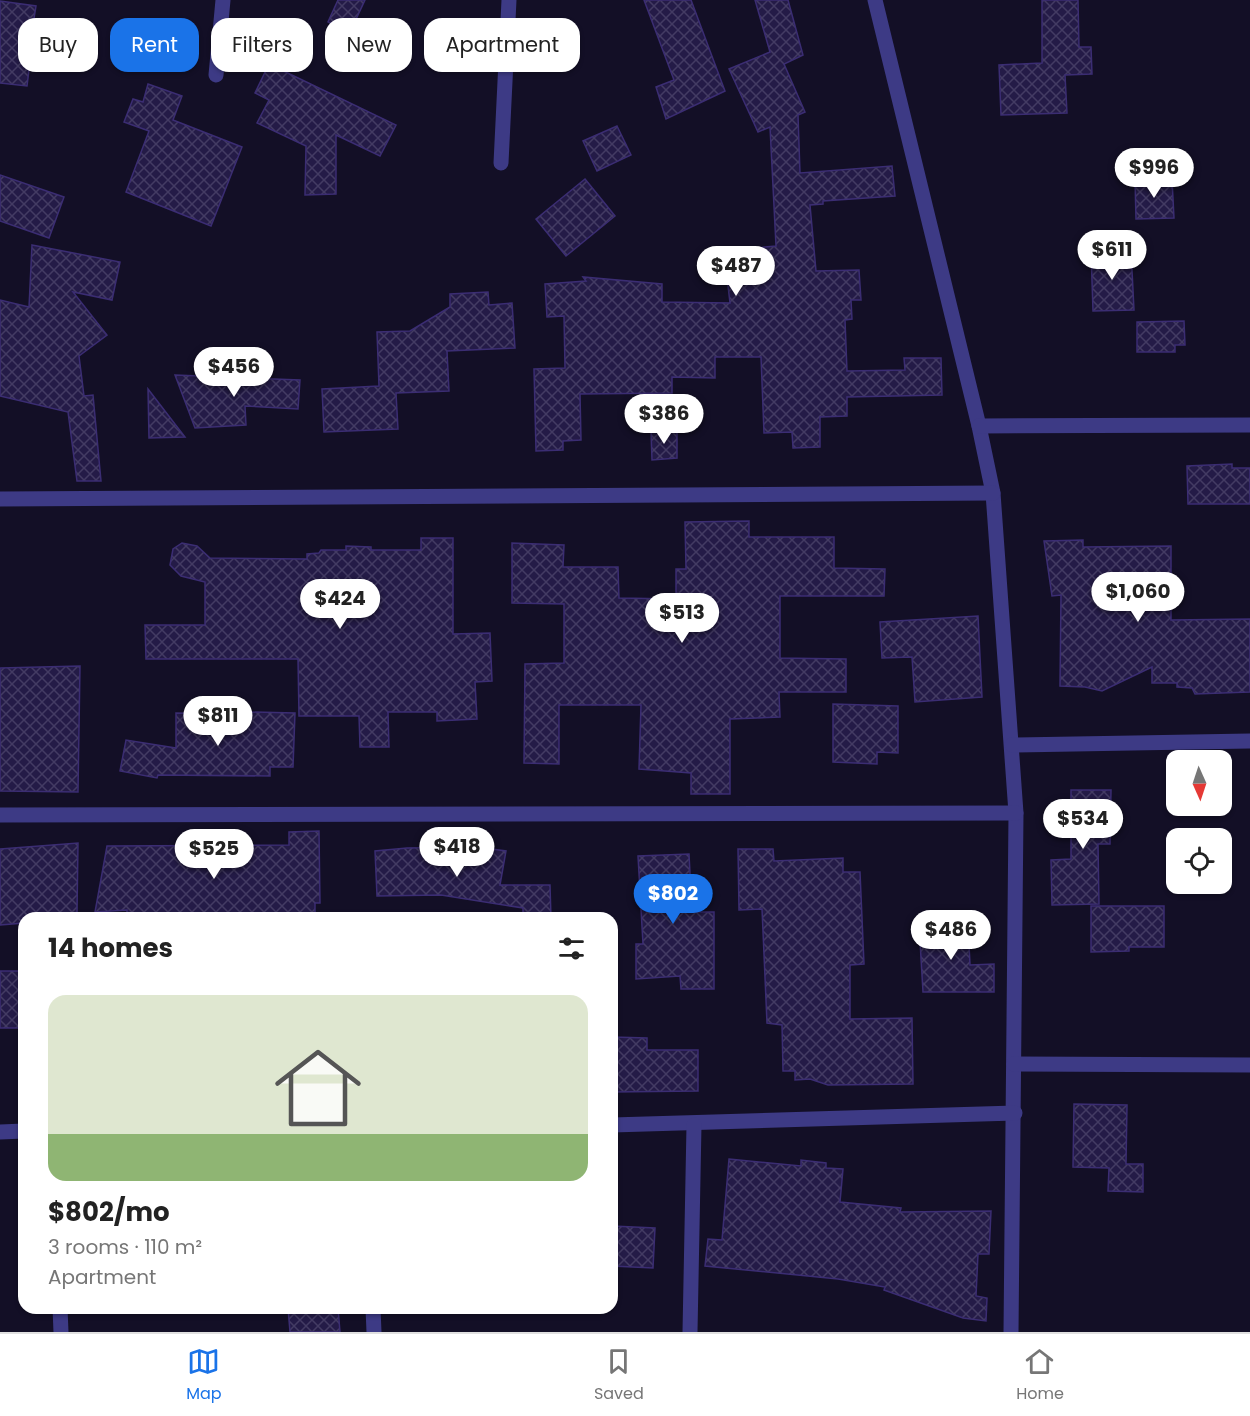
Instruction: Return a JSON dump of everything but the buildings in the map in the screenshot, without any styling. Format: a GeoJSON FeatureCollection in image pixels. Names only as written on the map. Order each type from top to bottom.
{"type":"FeatureCollection","features":[{"type":"Feature","properties":{"kind":"street"},"geometry":{"type":"LineString","coordinates":[[216,75],[223,0]]}},
{"type":"Feature","properties":{"kind":"street"},"geometry":{"type":"LineString","coordinates":[[501,163],[509,0]]}},
{"type":"Feature","properties":{"kind":"street"},"geometry":{"type":"LineString","coordinates":[[875,0],[979,426],[993,493],[1016,813],[1015,1113],[1011,1332]]}},
{"type":"Feature","properties":{"kind":"street"},"geometry":{"type":"LineString","coordinates":[[979,426],[1250,425]]}},
{"type":"Feature","properties":{"kind":"street"},"geometry":{"type":"LineString","coordinates":[[0,499],[993,493]]}},
{"type":"Feature","properties":{"kind":"street"},"geometry":{"type":"LineString","coordinates":[[1012,745],[1250,741]]}},
{"type":"Feature","properties":{"kind":"street"},"geometry":{"type":"LineString","coordinates":[[0,815],[1016,813]]}},
{"type":"Feature","properties":{"kind":"street"},"geometry":{"type":"LineString","coordinates":[[1014,1064],[1250,1065]]}},
{"type":"Feature","properties":{"kind":"street"},"geometry":{"type":"LineString","coordinates":[[618,1125],[694,1125],[1015,1113]]}},
{"type":"Feature","properties":{"kind":"street"},"geometry":{"type":"LineString","coordinates":[[690,1332],[694,1125]]}},
{"type":"Feature","properties":{"kind":"street"},"geometry":{"type":"LineString","coordinates":[[0,1132],[18,1131]]}},
{"type":"Feature","properties":{"kind":"street"},"geometry":{"type":"LineString","coordinates":[[60,1314],[61,1332]]}},
{"type":"Feature","properties":{"kind":"street"},"geometry":{"type":"LineString","coordinates":[[373,1314],[374,1332]]}}]}
